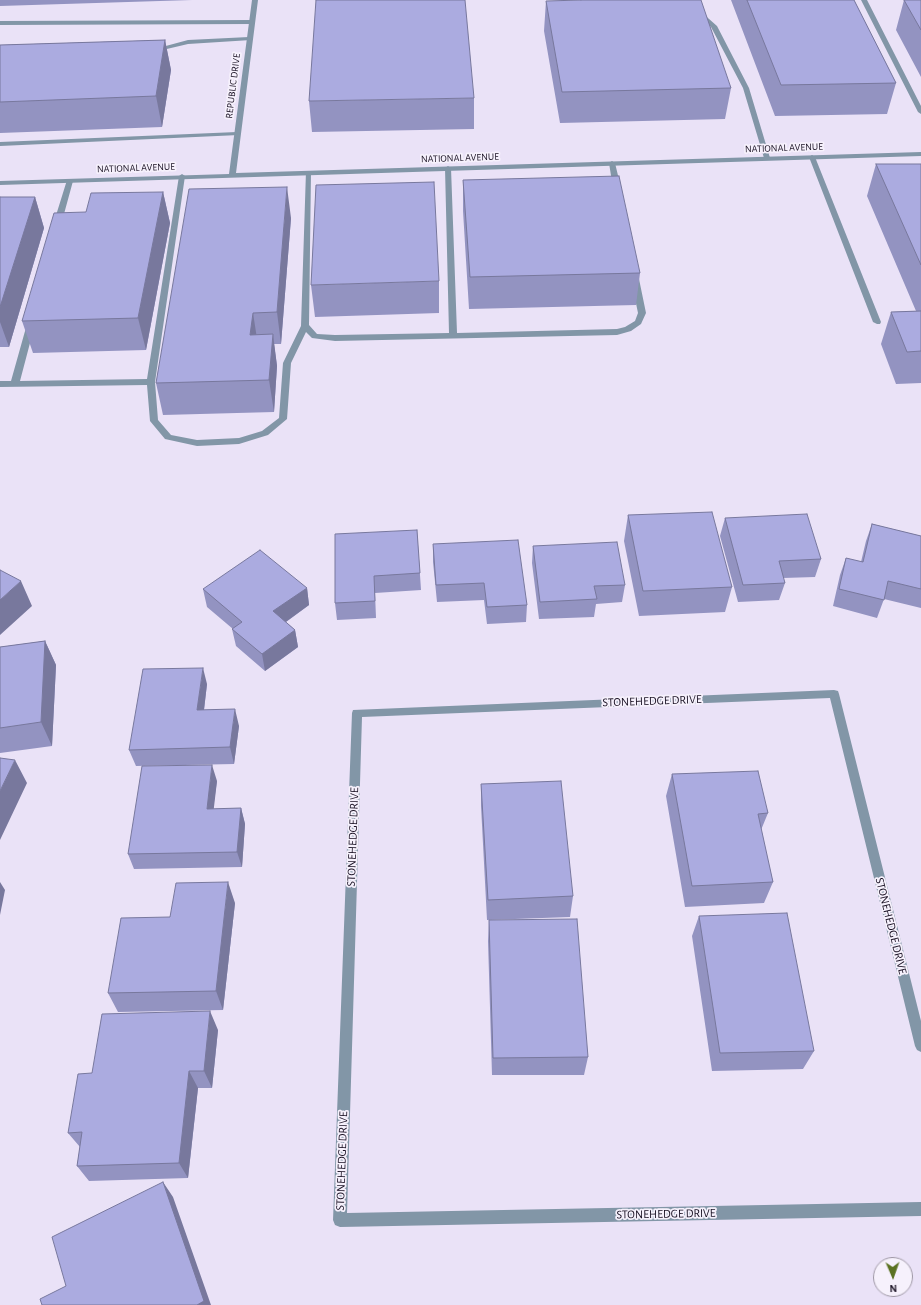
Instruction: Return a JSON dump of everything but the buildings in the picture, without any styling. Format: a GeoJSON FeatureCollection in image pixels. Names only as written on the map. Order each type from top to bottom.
{"type":"FeatureCollection","features":[{"type":"Feature","properties":{"kind":"street","name":"REPUBLIC DRIVE"},"geometry":{"type":"LineString","coordinates":[[232,174],[254,0]]}},
{"type":"Feature","properties":{"kind":"street"},"geometry":{"type":"LineString","coordinates":[[864,0],[921,112]]}},
{"type":"Feature","properties":{"kind":"street"},"geometry":{"type":"LineString","coordinates":[[694,8],[714,26],[746,88],[767,158]]}},
{"type":"Feature","properties":{"kind":"street"},"geometry":{"type":"LineString","coordinates":[[0,23],[252,22]]}},
{"type":"Feature","properties":{"kind":"street"},"geometry":{"type":"LineString","coordinates":[[148,52],[188,42],[249,39]]}},
{"type":"Feature","properties":{"kind":"street"},"geometry":{"type":"LineString","coordinates":[[0,144],[237,134]]}},
{"type":"Feature","properties":{"kind":"street","name":"NATIONAL AVENUE"},"geometry":{"type":"LineString","coordinates":[[0,183],[232,174],[921,154]]}},
{"type":"Feature","properties":{"kind":"street"},"geometry":{"type":"LineString","coordinates":[[812,157],[877,322]]}},
{"type":"Feature","properties":{"kind":"street"},"geometry":{"type":"LineString","coordinates":[[612,163],[618,193]]}},
{"type":"Feature","properties":{"kind":"street"},"geometry":{"type":"LineString","coordinates":[[448,168],[453,335]]}},
{"type":"Feature","properties":{"kind":"street"},"geometry":{"type":"LineString","coordinates":[[182,176],[150,382],[154,421],[168,437],[197,443],[240,441],[265,433],[283,419],[287,363],[305,326],[308,172]]}},
{"type":"Feature","properties":{"kind":"street"},"geometry":{"type":"LineString","coordinates":[[55,233],[69,181]]}},
{"type":"Feature","properties":{"kind":"street"},"geometry":{"type":"LineString","coordinates":[[305,326],[315,336],[335,338],[617,332],[628,329],[638,322],[642,312],[633,268]]}},
{"type":"Feature","properties":{"kind":"street"},"geometry":{"type":"LineString","coordinates":[[15,383],[33,316]]}},
{"type":"Feature","properties":{"kind":"street"},"geometry":{"type":"LineString","coordinates":[[0,384],[150,382]]}},
{"type":"Feature","properties":{"kind":"street","name":"STONEHEDGE DRIVE"},"geometry":{"type":"LineString","coordinates":[[921,1046],[834,694],[357,713],[340,1220],[921,1209]]}}]}
